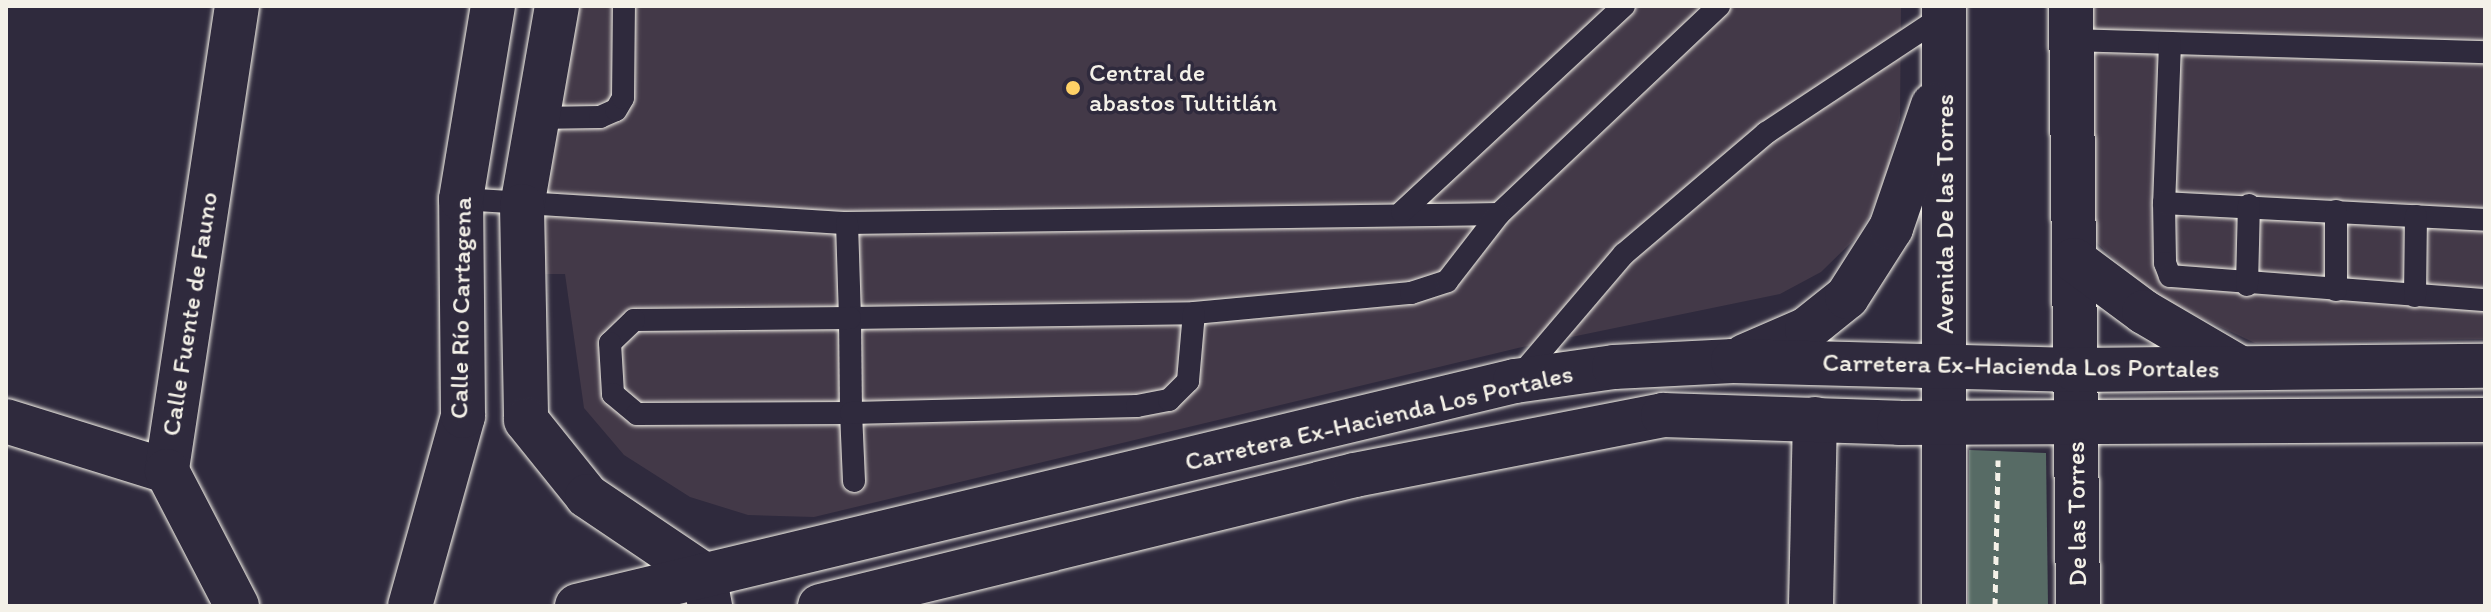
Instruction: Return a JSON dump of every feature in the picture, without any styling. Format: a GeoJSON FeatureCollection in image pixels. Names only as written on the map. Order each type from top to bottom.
{"type":"FeatureCollection","features":[{"type":"Feature","properties":{"kind":"main road","name":"Calle Fuente de Fauno"},"geometry":{"type":"LineString","coordinates":[[237,6],[167,471],[237,606]]}},
{"type":"Feature","properties":{"kind":"main road","name":"Calle Río Cartagena"},"geometry":{"type":"LineString","coordinates":[[410,606],[463,416],[461,199],[493,6]]}},
{"type":"Feature","properties":{"kind":"main road"},"geometry":{"type":"LineString","coordinates":[[557,6],[522,206],[526,420],[587,496],[707,590]]}},
{"type":"Feature","properties":{"kind":"main road","name":"Avenida De las Torres"},"geometry":{"type":"LineString","coordinates":[[1944,11],[1947,423],[1944,606]]}},
{"type":"Feature","properties":{"kind":"main road"},"geometry":{"type":"LineString","coordinates":[[2072,23],[2076,423]]}},
{"type":"Feature","properties":{"kind":"main road"},"geometry":{"type":"LineString","coordinates":[[1733,361],[1807,329],[1847,297],[1891,228],[1944,72]]}},
{"type":"Feature","properties":{"kind":"main road"},"geometry":{"type":"LineString","coordinates":[[2074,260],[2156,320],[2240,368]]}},
{"type":"Feature","properties":{"kind":"main road","name":"Carretera Ex-Hacienda Los Portales"},"geometry":{"type":"LineString","coordinates":[[577,606],[707,590],[854,544],[1346,422],[1515,381],[1614,367],[1733,361],[2075,370],[2485,366]]}},
{"type":"Feature","properties":{"kind":"main road","name":"Carretera Ex-Hacienda Los Portales"},"geometry":{"type":"LineString","coordinates":[[820,606],[1355,475],[1663,415],[1947,423],[2485,420]]}},
{"type":"Feature","properties":{"kind":"main road"},"geometry":{"type":"LineString","coordinates":[[463,416],[526,420]]}},
{"type":"Feature","properties":{"kind":"main road"},"geometry":{"type":"LineString","coordinates":[[1811,606],[1815,419]]}},
{"type":"Feature","properties":{"kind":"main road"},"geometry":{"type":"LineString","coordinates":[[6,421],[167,471]]}},
{"type":"Feature","properties":{"kind":"main road"},"geometry":{"type":"LineString","coordinates":[[1346,422],[1355,475]]}},
{"type":"Feature","properties":{"kind":"main road","name":"De las Torres"},"geometry":{"type":"LineString","coordinates":[[2076,423],[2078,606]]}},
{"type":"Feature","properties":{"kind":"lane"},"geometry":{"type":"LineString","coordinates":[[536,118],[600,117],[616,110],[623,98],[624,6]]}},
{"type":"Feature","properties":{"kind":"lane"},"geometry":{"type":"LineString","coordinates":[[1402,212],[1624,6]]}},
{"type":"Feature","properties":{"kind":"lane"},"geometry":{"type":"LineString","coordinates":[[1194,313],[1188,381],[1169,400],[1137,406],[851,413],[637,414],[613,394],[610,343],[634,320],[1194,313],[1411,293],[1447,281],[1499,214],[1719,6]]}},
{"type":"Feature","properties":{"kind":"lane"},"geometry":{"type":"LineString","coordinates":[[1515,381],[1636,244],[1766,133],[1944,11]]}},
{"type":"Feature","properties":{"kind":"lane"},"geometry":{"type":"LineString","coordinates":[[2072,23],[2170,43],[2485,52]]}},
{"type":"Feature","properties":{"kind":"lane"},"geometry":{"type":"LineString","coordinates":[[2170,43],[2164,203],[2170,276],[2247,285],[2485,300]]}},
{"type":"Feature","properties":{"kind":"lane"},"geometry":{"type":"LineString","coordinates":[[461,199],[522,206],[847,223],[1402,212],[1499,214]]}},
{"type":"Feature","properties":{"kind":"lane"},"geometry":{"type":"LineString","coordinates":[[2164,203],[2249,205],[2485,220]]}},
{"type":"Feature","properties":{"kind":"lane"},"geometry":{"type":"LineString","coordinates":[[2247,285],[2249,205]]}},
{"type":"Feature","properties":{"kind":"lane"},"geometry":{"type":"LineString","coordinates":[[2336,211],[2336,290]]}},
{"type":"Feature","properties":{"kind":"lane"},"geometry":{"type":"LineString","coordinates":[[2415,296],[2416,216]]}},
{"type":"Feature","properties":{"kind":"lane"},"geometry":{"type":"LineString","coordinates":[[847,223],[854,481]]}},
{"type":"Feature","properties":{"kind":"path"},"geometry":{"type":"LineString","coordinates":[[1995,606],[1998,423]]}},
{"type":"Feature","properties":{"kind":"shaded area"},"geometry":{"type":"Polygon","coordinates":[[[561,6],[1901,6],[1900,118],[1884,185],[1860,234],[1821,272],[1780,294],[1518,348],[814,517],[748,515],[690,497],[624,455],[584,408],[565,274],[523,274],[561,6]]]}},
{"type":"Feature","properties":{"kind":"shaded area"},"geometry":{"type":"Polygon","coordinates":[[[2093,6],[2485,6],[2485,339],[2255,343],[2150,294],[2089,235],[2093,6]]]}},
{"type":"Feature","properties":{"kind":"green space"},"geometry":{"type":"Polygon","coordinates":[[[1969,450],[2046,453],[2048,606],[1968,606],[1969,450]]]}},
{"type":"Feature","properties":{"kind":"place","name":"Central de abastos Tultitlán"},"geometry":{"type":"Point","coordinates":[1073,88]}}]}
